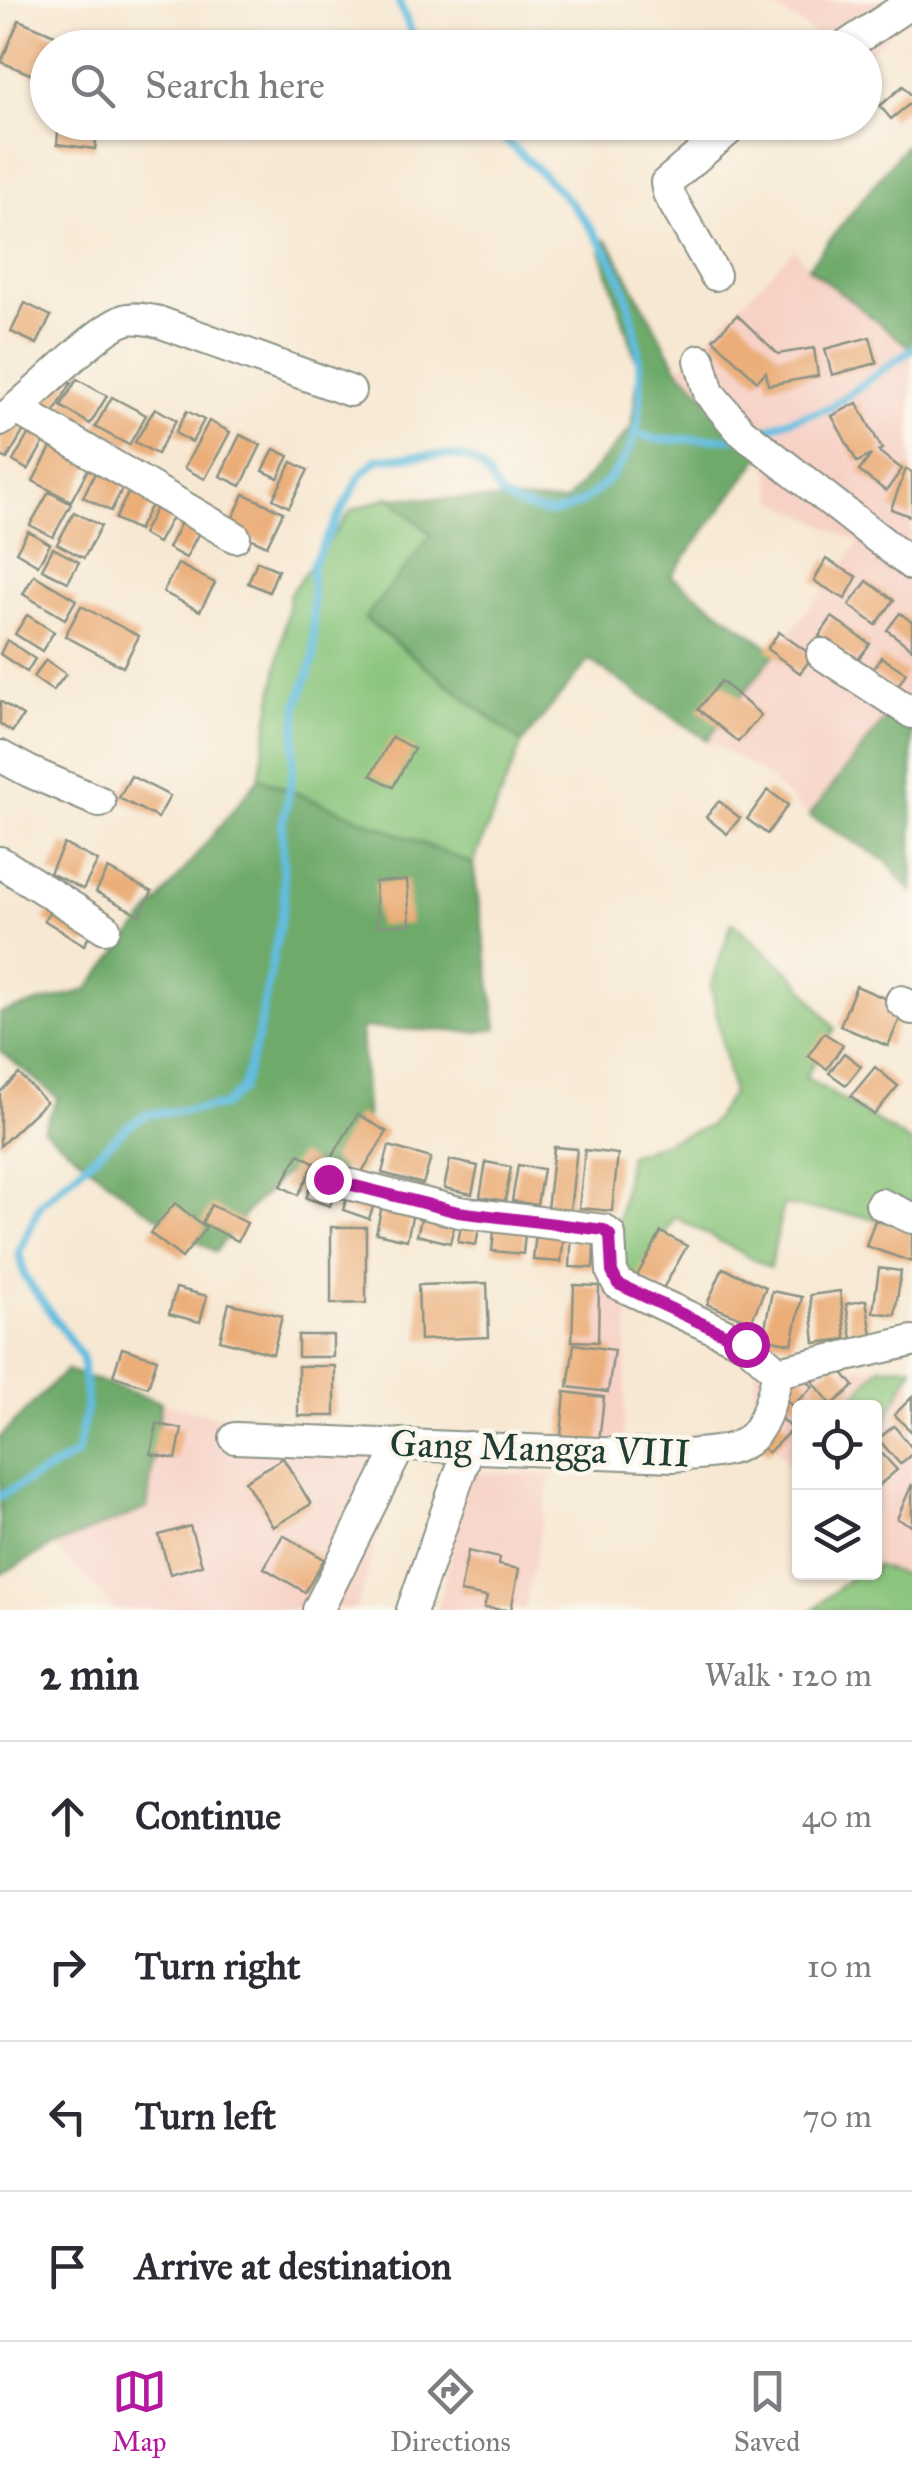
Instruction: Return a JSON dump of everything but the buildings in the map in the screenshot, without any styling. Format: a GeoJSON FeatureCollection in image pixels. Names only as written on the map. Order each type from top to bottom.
{"type":"FeatureCollection","features":[{"type":"Feature","properties":{"kind":"street"},"geometry":{"type":"LineString","coordinates":[[871,30],[912,2]]}},
{"type":"Feature","properties":{"kind":"street"},"geometry":{"type":"LineString","coordinates":[[714,275],[668,193],[666,182],[716,140]]}},
{"type":"Feature","properties":{"kind":"street"},"geometry":{"type":"LineString","coordinates":[[234,537],[8,416],[117,323],[142,318],[350,391]]}},
{"type":"Feature","properties":{"kind":"street"},"geometry":{"type":"LineString","coordinates":[[700,360],[709,393],[741,431],[912,565]]}},
{"type":"Feature","properties":{"kind":"street"},"geometry":{"type":"LineString","coordinates":[[822,654],[912,712]]}},
{"type":"Feature","properties":{"kind":"street"},"geometry":{"type":"LineString","coordinates":[[0,756],[100,802]]}},
{"type":"Feature","properties":{"kind":"street"},"geometry":{"type":"LineString","coordinates":[[0,862],[104,928]]}},
{"type":"Feature","properties":{"kind":"street"},"geometry":{"type":"LineString","coordinates":[[328,1179],[458,1212],[604,1230],[610,1235],[612,1272],[618,1284],[746,1344],[778,1372],[912,1341]]}},
{"type":"Feature","properties":{"kind":"street"},"geometry":{"type":"LineString","coordinates":[[881,1204],[912,1218]]}},
{"type":"Feature","properties":{"kind":"street","name":"Gang Mangga VIII"},"geometry":{"type":"LineString","coordinates":[[234,1438],[672,1456],[730,1450],[754,1437],[771,1402],[778,1372]]}},
{"type":"Feature","properties":{"kind":"street"},"geometry":{"type":"LineString","coordinates":[[318,1610],[401,1444]]}},
{"type":"Feature","properties":{"kind":"street"},"geometry":{"type":"LineString","coordinates":[[412,1610],[469,1447]]}},
{"type":"Feature","properties":{"kind":"shaded area"},"geometry":{"type":"Polygon","coordinates":[[[762,0],[911,0],[912,12],[882,41],[882,30],[809,30],[762,0]]]}},
{"type":"Feature","properties":{"kind":"shaded area"},"geometry":{"type":"Polygon","coordinates":[[[794,249],[808,267],[912,349],[912,722],[889,715],[809,816],[762,773],[707,740],[859,543],[775,500],[765,451],[678,369],[794,249]]]}},
{"type":"Feature","properties":{"kind":"shaded area"},"geometry":{"type":"Polygon","coordinates":[[[578,1289],[629,1292],[623,1454],[572,1452],[578,1289]]]}},
{"type":"Feature","properties":{"kind":"shaded area"},"geometry":{"type":"Polygon","coordinates":[[[757,1358],[770,1372],[880,1367],[851,1400],[792,1400],[792,1467],[774,1446],[751,1449],[757,1358]]]}},
{"type":"Feature","properties":{"kind":"shaded area"},"geometry":{"type":"Polygon","coordinates":[[[912,1369],[912,1578],[882,1567],[882,1427],[912,1369]]]}},
{"type":"Feature","properties":{"kind":"shaded area"},"geometry":{"type":"Polygon","coordinates":[[[161,1402],[401,1464],[356,1610],[116,1610],[53,1546],[147,1507],[161,1402]]]}},
{"type":"Feature","properties":{"kind":"shaded area"},"geometry":{"type":"Polygon","coordinates":[[[469,1472],[551,1475],[525,1610],[438,1610],[469,1472]]]}},
{"type":"Feature","properties":{"kind":"green space"},"geometry":{"type":"Polygon","coordinates":[[[912,137],[912,349],[808,267],[912,137]]]}},
{"type":"Feature","properties":{"kind":"green space"},"geometry":{"type":"Polygon","coordinates":[[[605,240],[678,369],[765,451],[671,576],[776,652],[707,740],[589,660],[522,743],[365,618],[432,535],[389,497],[565,502],[631,428],[639,369],[600,249],[605,240]]]}},
{"type":"Feature","properties":{"kind":"green space"},"geometry":{"type":"Polygon","coordinates":[[[389,497],[432,535],[365,619],[522,743],[473,864],[259,778],[290,593],[352,510],[389,497]]]}},
{"type":"Feature","properties":{"kind":"green space"},"geometry":{"type":"Polygon","coordinates":[[[889,714],[912,722],[912,892],[885,860],[809,816],[889,714]]]}},
{"type":"Feature","properties":{"kind":"green space"},"geometry":{"type":"Polygon","coordinates":[[[259,778],[473,864],[497,1028],[478,1032],[361,1028],[367,1126],[333,1183],[286,1173],[252,1206],[215,1252],[140,1206],[43,1129],[58,1098],[0,1051],[0,1013],[87,990],[259,778]]]}},
{"type":"Feature","properties":{"kind":"green space"},"geometry":{"type":"Polygon","coordinates":[[[732,922],[795,977],[835,1029],[805,1077],[912,1143],[912,1227],[783,1205],[770,1268],[675,1217],[629,1292],[607,1291],[629,1155],[709,1126],[732,1093],[711,986],[732,922]]]}},
{"type":"Feature","properties":{"kind":"green space"},"geometry":{"type":"Polygon","coordinates":[[[912,1366],[882,1428],[882,1400],[851,1400],[880,1367],[912,1366]]]}},
{"type":"Feature","properties":{"kind":"green space"},"geometry":{"type":"Polygon","coordinates":[[[66,1370],[161,1402],[147,1508],[53,1546],[0,1575],[0,1437],[66,1370]]]}},
{"type":"Feature","properties":{"kind":"green space"},"geometry":{"type":"Polygon","coordinates":[[[882,1567],[912,1578],[912,1610],[813,1610],[848,1580],[882,1580],[882,1567]]]}},
{"type":"Feature","properties":{"kind":"waterway"},"geometry":{"type":"LineString","coordinates":[[398,0],[410,30]]}},
{"type":"Feature","properties":{"kind":"waterway"},"geometry":{"type":"LineString","coordinates":[[0,1496],[77,1454],[87,1405],[82,1357],[25,1277],[19,1253],[40,1205],[128,1126],[148,1114],[223,1106],[242,1089],[257,1040],[284,902],[282,826],[292,778],[298,704],[314,658],[312,565],[361,475],[378,459],[455,456],[484,470],[506,499],[553,513],[580,502],[605,483],[631,445],[639,412],[640,368],[633,321],[620,278],[600,241],[571,203],[504,140]]}},
{"type":"Feature","properties":{"kind":"waterway"},"geometry":{"type":"LineString","coordinates":[[760,433],[829,408],[912,349]]}},
{"type":"Feature","properties":{"kind":"waterway"},"geometry":{"type":"LineString","coordinates":[[635,433],[659,440],[737,438]]}},
{"type":"Feature","properties":{"kind":"route"},"geometry":{"type":"LineString","coordinates":[[328,1179],[458,1212],[604,1230],[610,1235],[612,1272],[618,1284],[746,1344]]}}]}
